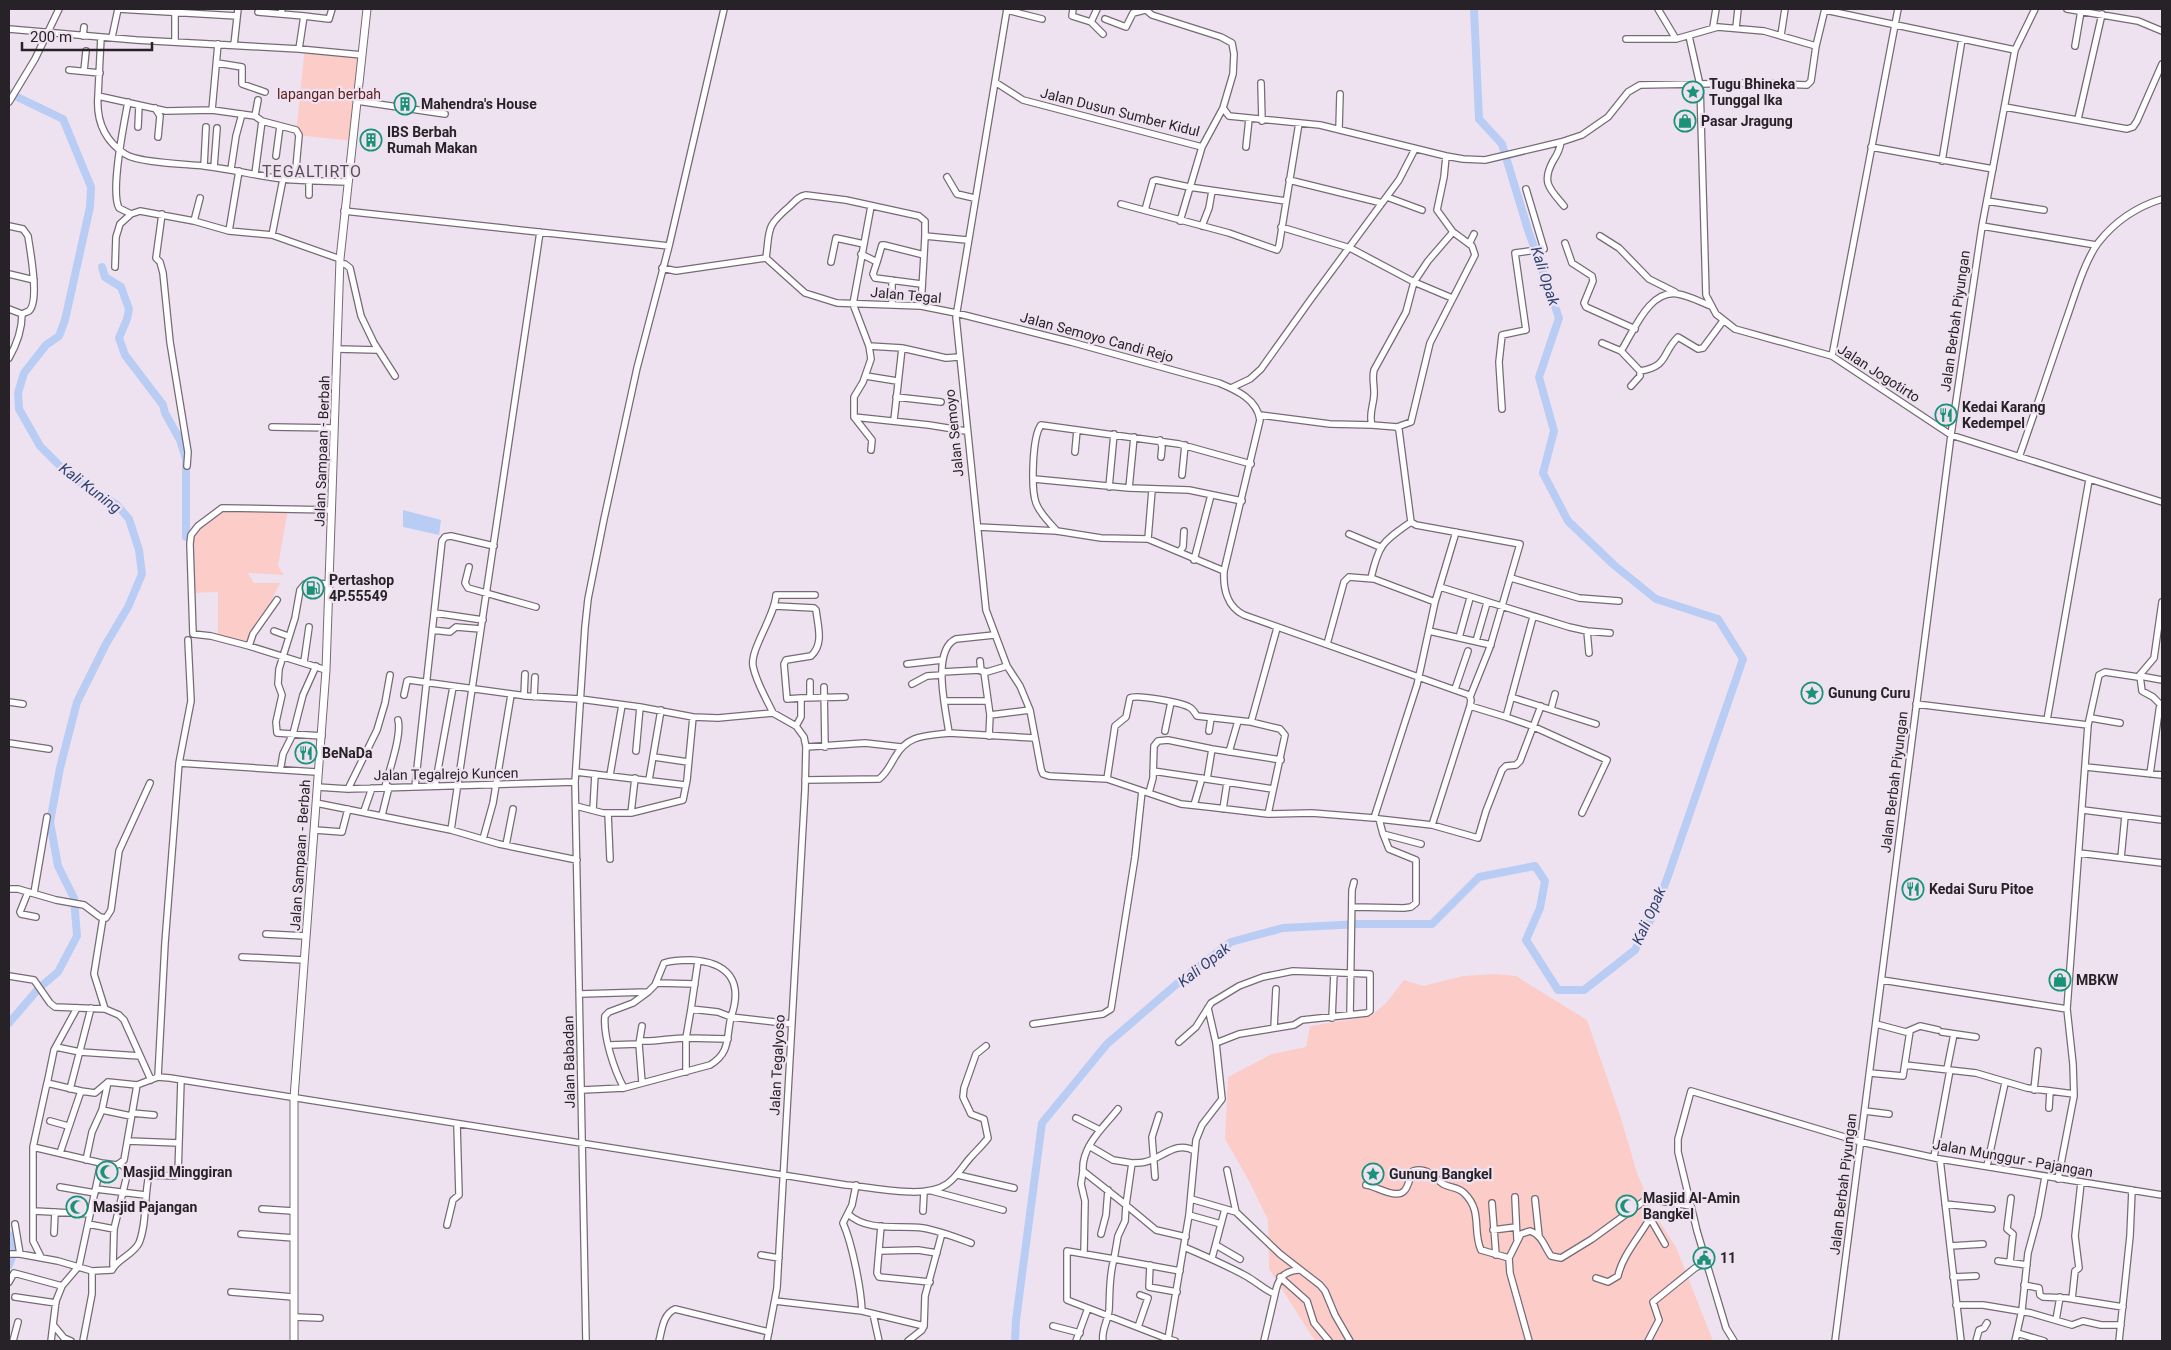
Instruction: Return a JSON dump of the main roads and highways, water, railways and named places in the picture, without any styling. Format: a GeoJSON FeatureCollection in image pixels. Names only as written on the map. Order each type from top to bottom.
{"type":"FeatureCollection","features":[{"type":"Feature","properties":{"kind":"main road","name":"Jalan Sampaan - Berbah"},"geometry":{"type":"LineString","coordinates":[[294,1341],[294,1098],[326,670],[340,262],[367,9]]}},
{"type":"Feature","properties":{"kind":"water"},"geometry":{"type":"Polygon","coordinates":[[[403,510],[441,520],[439,535],[403,527],[403,510]]]}},
{"type":"Feature","properties":{"kind":"waterway","name":"Kali Opak"},"geometry":{"type":"LineString","coordinates":[[1015,1341],[1016,1320],[1042,1123],[1107,1044],[1179,982],[1231,942],[1283,928],[1360,924],[1432,924],[1479,877],[1535,866],[1545,881],[1540,908],[1526,940],[1558,990],[1584,990],[1635,950],[1652,917],[1667,879],[1743,659],[1718,619],[1656,599],[1614,565],[1568,521],[1543,473],[1554,431],[1539,377],[1559,318],[1528,230],[1502,144],[1479,119],[1474,9]]}},
{"type":"Feature","properties":{"kind":"waterway","name":"Kali Kuning"},"geometry":{"type":"LineString","coordinates":[[9,93],[63,119],[91,187],[90,207],[65,320],[59,336],[46,345],[24,373],[18,393],[19,409],[40,446],[71,477],[117,505],[129,519],[139,550],[142,574],[128,607],[106,644],[77,702],[60,768],[50,822],[58,866],[74,898],[77,936],[58,972],[39,988],[9,1023]]}},
{"type":"Feature","properties":{"kind":"waterway"},"geometry":{"type":"LineString","coordinates":[[102,267],[105,277],[121,287],[129,309],[119,338],[125,355],[163,405],[165,413],[180,440],[186,459],[186,537]]}},
{"type":"Feature","properties":{"kind":"waterway","name":"Kali Kuning"},"geometry":{"type":"LineString","coordinates":[[9,1235],[15,1249],[9,1265]]}},
{"type":"Feature","properties":{"kind":"place","name":"Tugu Bhineka Tunggal Ika"},"geometry":{"type":"Point","coordinates":[1693,92]}},
{"type":"Feature","properties":{"kind":"place","name":"Mahendra's House"},"geometry":{"type":"Point","coordinates":[405,104]}},
{"type":"Feature","properties":{"kind":"place","name":"Pasar Jragung"},"geometry":{"type":"Point","coordinates":[1685,121]}},
{"type":"Feature","properties":{"kind":"place","name":"IBS Berbah Rumah Makan"},"geometry":{"type":"Point","coordinates":[371,140]}},
{"type":"Feature","properties":{"kind":"place","name":"Kedai Karang Kedempel"},"geometry":{"type":"Point","coordinates":[1946,415]}},
{"type":"Feature","properties":{"kind":"place","name":"Pertashop 4P.55549"},"geometry":{"type":"Point","coordinates":[313,588]}},
{"type":"Feature","properties":{"kind":"place","name":"Gunung Curu"},"geometry":{"type":"Point","coordinates":[1812,693]}},
{"type":"Feature","properties":{"kind":"place","name":"BeNaDa"},"geometry":{"type":"Point","coordinates":[306,753]}},
{"type":"Feature","properties":{"kind":"place","name":"Kedai Suru Pitoe"},"geometry":{"type":"Point","coordinates":[1913,889]}},
{"type":"Feature","properties":{"kind":"place","name":"MBKW"},"geometry":{"type":"Point","coordinates":[2060,980]}},
{"type":"Feature","properties":{"kind":"place","name":"Masjid Minggiran"},"geometry":{"type":"Point","coordinates":[107,1172]}},
{"type":"Feature","properties":{"kind":"place","name":"Gunung Bangkel"},"geometry":{"type":"Point","coordinates":[1373,1174]}},
{"type":"Feature","properties":{"kind":"place","name":"Masjid Al-Amin Bangkel"},"geometry":{"type":"Point","coordinates":[1627,1206]}},
{"type":"Feature","properties":{"kind":"place","name":"Masjid Pajangan"},"geometry":{"type":"Point","coordinates":[77,1207]}},
{"type":"Feature","properties":{"kind":"place","name":"11"},"geometry":{"type":"Point","coordinates":[1704,1258]}},
{"type":"Feature","properties":{"kind":"district","name":"TEGALTIRTO"},"geometry":{"type":"Point","coordinates":[312,171]}},
{"type":"Feature","properties":{"kind":"park label","name":"lapangan berbah"},"geometry":{"type":"Point","coordinates":[329,94]}}]}
